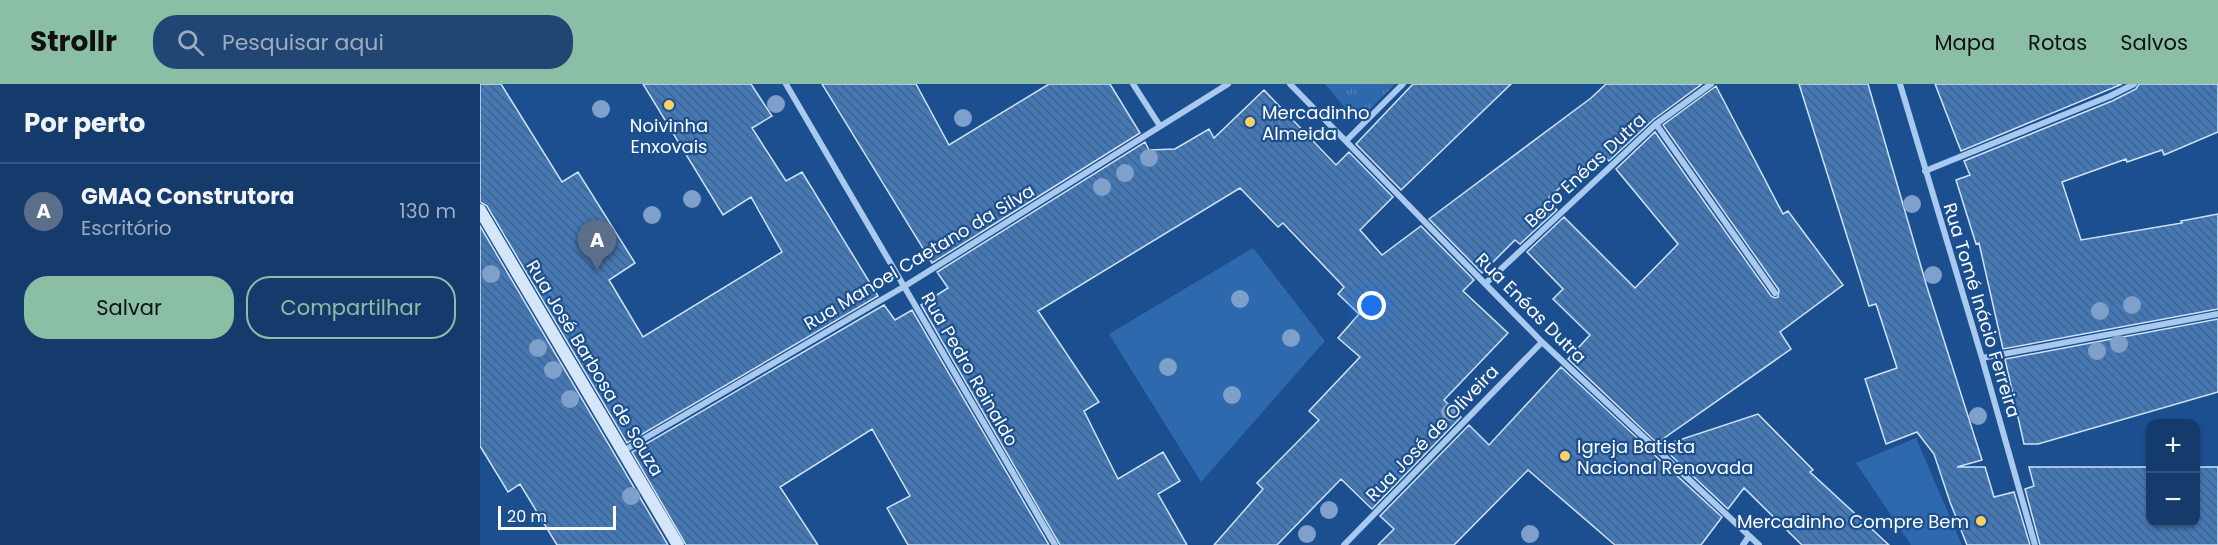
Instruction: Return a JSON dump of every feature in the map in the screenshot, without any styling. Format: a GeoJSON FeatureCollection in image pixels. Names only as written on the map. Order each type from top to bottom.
{"type":"FeatureCollection","features":[{"type":"Feature","properties":{"kind":"street","name":"Rua Pedro Reinaldo"},"geometry":{"type":"LineString","coordinates":[[786,84],[1055,545]]}},
{"type":"Feature","properties":{"kind":"street"},"geometry":{"type":"LineString","coordinates":[[1133,84],[1160,126]]}},
{"type":"Feature","properties":{"kind":"street","name":"Rua Manoel Caetano da Silva"},"geometry":{"type":"LineString","coordinates":[[623,451],[905,286],[1228,84]]}},
{"type":"Feature","properties":{"kind":"street","name":"Rua Enéas Dutra"},"geometry":{"type":"LineString","coordinates":[[1290,84],[1542,342],[1759,545]]}},
{"type":"Feature","properties":{"kind":"street"},"geometry":{"type":"LineString","coordinates":[[1346,141],[1403,84]]}},
{"type":"Feature","properties":{"kind":"street","name":"Beco Enéas Dutra"},"geometry":{"type":"LineString","coordinates":[[1485,284],[1656,124],[1711,84]]}},
{"type":"Feature","properties":{"kind":"street","name":"Rua Tomé Inácio Ferreira"},"geometry":{"type":"LineString","coordinates":[[1900,84],[2035,545]]}},
{"type":"Feature","properties":{"kind":"street"},"geometry":{"type":"LineString","coordinates":[[1925,171],[2110,96],[2134,84]]}},
{"type":"Feature","properties":{"kind":"street"},"geometry":{"type":"LineString","coordinates":[[1656,124],[1775,293]]}},
{"type":"Feature","properties":{"kind":"street","name":"Rua José Barbosa de Souza"},"geometry":{"type":"LineString","coordinates":[[480,210],[678,545]]}},
{"type":"Feature","properties":{"kind":"street"},"geometry":{"type":"LineString","coordinates":[[1982,358],[2218,314]]}},
{"type":"Feature","properties":{"kind":"street","name":"Rua José de Oliveira"},"geometry":{"type":"LineString","coordinates":[[1344,545],[1542,342]]}},
{"type":"Feature","properties":{"kind":"street"},"geometry":{"type":"LineString","coordinates":[[1743,545],[1749,536]]}},
{"type":"Feature","properties":{"kind":"green space"},"geometry":{"type":"Polygon","coordinates":[[[1325,84],[1395,84],[1357,122],[1325,84]]]}},
{"type":"Feature","properties":{"kind":"green space"},"geometry":{"type":"Polygon","coordinates":[[[1253,248],[1325,341],[1201,482],[1109,334],[1253,248]]]}},
{"type":"Feature","properties":{"kind":"green space"},"geometry":{"type":"Polygon","coordinates":[[[1916,438],[1962,545],[1911,545],[1856,463],[1916,438]]]}},
{"type":"Feature","properties":{"kind":"building"},"geometry":{"type":"Polygon","coordinates":[[[480,84],[501,84],[562,182],[578,172],[635,263],[609,280],[643,337],[782,252],[751,197],[723,215],[643,84],[751,84],[772,116],[752,128],[786,181],[802,172],[878,296],[627,443],[487,206],[480,202],[480,84]]]}},
{"type":"Feature","properties":{"kind":"building"},"geometry":{"type":"Polygon","coordinates":[[[822,84],[916,84],[949,145],[1049,84],[1110,84],[1140,133],[932,263],[822,84]]]}},
{"type":"Feature","properties":{"kind":"building"},"geometry":{"type":"Polygon","coordinates":[[[1413,84],[1511,84],[1401,190],[1356,144],[1413,84]]]}},
{"type":"Feature","properties":{"kind":"building"},"geometry":{"type":"Polygon","coordinates":[[[1606,84],[1702,84],[1653,120],[1609,161],[1602,153],[1549,197],[1553,201],[1551,204],[1557,210],[1520,244],[1515,240],[1482,273],[1429,219],[1591,98],[1606,84]]]}},
{"type":"Feature","properties":{"kind":"building"},"geometry":{"type":"Polygon","coordinates":[[[1799,84],[1868,84],[1927,287],[1982,460],[1957,467],[1985,467],[1994,497],[2014,492],[2030,545],[1967,545],[1934,454],[1917,432],[1886,444],[1865,379],[1897,368],[1876,304],[1869,306],[1799,84]]]}},
{"type":"Feature","properties":{"kind":"building"},"geometry":{"type":"Polygon","coordinates":[[[1935,84],[2122,84],[1961,151],[1935,84]]]}},
{"type":"Feature","properties":{"kind":"building"},"geometry":{"type":"Polygon","coordinates":[[[2139,84],[2218,84],[2218,132],[2164,155],[2162,150],[2127,162],[2126,159],[2062,182],[2081,240],[2182,223],[2181,221],[2218,214],[2218,309],[2003,349],[1979,243],[1976,244],[1956,180],[1970,175],[1964,161],[2112,101],[2136,89],[2139,84]]]}},
{"type":"Feature","properties":{"kind":"building"},"geometry":{"type":"Polygon","coordinates":[[[1716,86],[1783,214],[1788,211],[1843,285],[1780,332],[1791,349],[1657,443],[1568,359],[1590,335],[1553,299],[1563,289],[1527,252],[1564,217],[1635,288],[1678,244],[1616,169],[1655,132],[1771,296],[1778,297],[1779,290],[1663,125],[1716,86]]]}},
{"type":"Feature","properties":{"kind":"building"},"geometry":{"type":"Polygon","coordinates":[[[1264,90],[1336,165],[1349,152],[1393,197],[1360,230],[1382,255],[1421,226],[1474,280],[1463,291],[1508,333],[1444,400],[1461,417],[1372,509],[1341,479],[1277,545],[1214,545],[1263,489],[1257,483],[1319,420],[1309,411],[1360,357],[1338,338],[1359,314],[1338,294],[1344,287],[1283,223],[1278,227],[1240,188],[1038,311],[1099,402],[1084,411],[1118,479],[1163,452],[1180,481],[1158,494],[1187,545],[1060,545],[921,305],[948,288],[937,272],[1145,142],[1149,150],[1175,149],[1209,129],[1214,138],[1264,90]]]}},
{"type":"Feature","properties":{"kind":"building"},"geometry":{"type":"Polygon","coordinates":[[[480,226],[668,545],[557,545],[520,484],[508,492],[480,446],[480,226]]]}},
{"type":"Feature","properties":{"kind":"building"},"geometry":{"type":"Polygon","coordinates":[[[884,305],[895,320],[912,310],[1049,545],[908,545],[887,508],[910,496],[872,429],[780,487],[818,545],[686,545],[632,452],[884,305]]]}},
{"type":"Feature","properties":{"kind":"building"},"geometry":{"type":"Polygon","coordinates":[[[2218,319],[2218,392],[2038,444],[2024,444],[2005,359],[2218,319]]]}},
{"type":"Feature","properties":{"kind":"building"},"geometry":{"type":"Polygon","coordinates":[[[1561,367],[1649,449],[1647,450],[1722,517],[1701,545],[1615,545],[1528,470],[1454,545],[1378,545],[1394,529],[1380,516],[1469,425],[1489,445],[1561,367]]]}},
{"type":"Feature","properties":{"kind":"building"},"geometry":{"type":"Polygon","coordinates":[[[1758,414],[1813,470],[1810,472],[1889,545],[1802,545],[1744,488],[1728,509],[1661,446],[1758,414]]]}},
{"type":"Feature","properties":{"kind":"building"},"geometry":{"type":"Polygon","coordinates":[[[2029,467],[2146,467],[2146,527],[2200,527],[2200,467],[2218,467],[2218,545],[2040,545],[2025,489],[2034,486],[2029,467]]]}},
{"type":"Feature","properties":{"kind":"place","name":"Noivinha Enxovais"},"geometry":{"type":"Point","coordinates":[669,105]}},
{"type":"Feature","properties":{"kind":"place","name":"Mercadinho Almeida"},"geometry":{"type":"Point","coordinates":[1250,122]}},
{"type":"Feature","properties":{"kind":"place","name":"GMAQ Construtora"},"geometry":{"type":"Point","coordinates":[597,270]}},
{"type":"Feature","properties":{"kind":"place","name":"Igreja Batista Nacional Renovada"},"geometry":{"type":"Point","coordinates":[1565,456]}},
{"type":"Feature","properties":{"kind":"place","name":"Mercadinho Compre Bem"},"geometry":{"type":"Point","coordinates":[1981,521]}}]}
